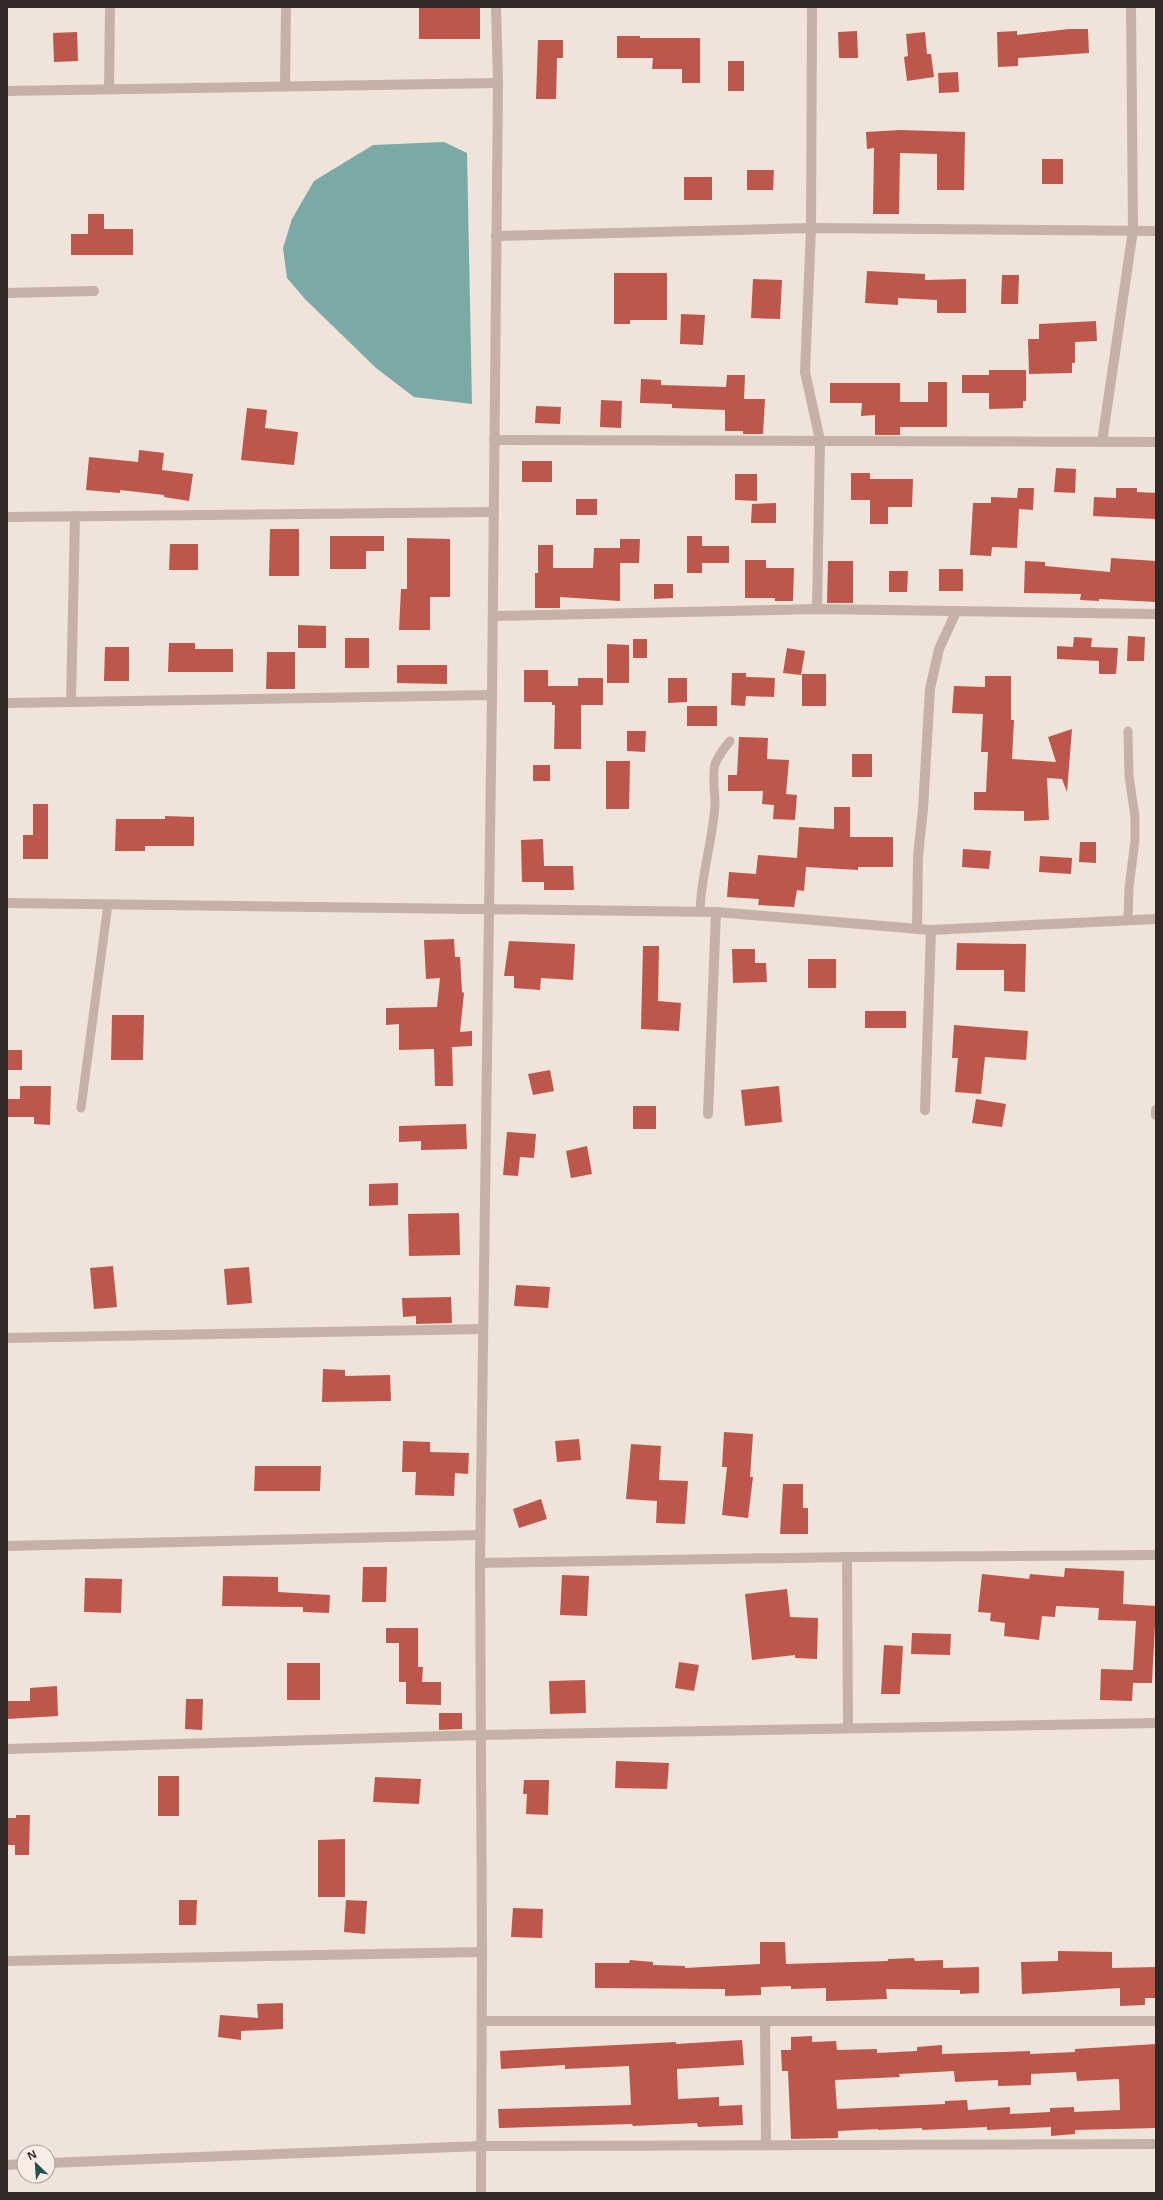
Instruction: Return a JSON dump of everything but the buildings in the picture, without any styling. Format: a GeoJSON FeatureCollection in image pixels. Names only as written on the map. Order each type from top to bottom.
{"type":"FeatureCollection","features":[{"type":"Feature","properties":{"kind":"street"},"geometry":{"type":"LineString","coordinates":[[109,89],[110,7]]}},
{"type":"Feature","properties":{"kind":"street"},"geometry":{"type":"LineString","coordinates":[[285,86],[286,7]]}},
{"type":"Feature","properties":{"kind":"street"},"geometry":{"type":"LineString","coordinates":[[480,2193],[482,1952],[480,1535],[490,908],[498,83],[496,7]]}},
{"type":"Feature","properties":{"kind":"street"},"geometry":{"type":"LineString","coordinates":[[812,7],[811,228],[805,372],[820,440],[817,609]]}},
{"type":"Feature","properties":{"kind":"street"},"geometry":{"type":"LineString","coordinates":[[1102,442],[1134,230],[1130,7]]}},
{"type":"Feature","properties":{"kind":"street"},"geometry":{"type":"LineString","coordinates":[[7,91],[498,83]]}},
{"type":"Feature","properties":{"kind":"street"},"geometry":{"type":"LineString","coordinates":[[496,236],[811,228],[1156,230]]}},
{"type":"Feature","properties":{"kind":"street"},"geometry":{"type":"LineString","coordinates":[[7,293],[94,291]]}},
{"type":"Feature","properties":{"kind":"street"},"geometry":{"type":"LineString","coordinates":[[494,440],[1156,442]]}},
{"type":"Feature","properties":{"kind":"street"},"geometry":{"type":"LineString","coordinates":[[7,517],[494,512]]}},
{"type":"Feature","properties":{"kind":"street"},"geometry":{"type":"LineString","coordinates":[[71,702],[75,516]]}},
{"type":"Feature","properties":{"kind":"street"},"geometry":{"type":"LineString","coordinates":[[492,616],[817,609],[1156,614]]}},
{"type":"Feature","properties":{"kind":"street"},"geometry":{"type":"LineString","coordinates":[[917,928],[918,856],[926,766],[930,689],[936,656],[956,612]]}},
{"type":"Feature","properties":{"kind":"street"},"geometry":{"type":"LineString","coordinates":[[7,703],[492,695]]}},
{"type":"Feature","properties":{"kind":"street"},"geometry":{"type":"LineString","coordinates":[[7,903],[700,911],[931,930],[1156,919]]}},
{"type":"Feature","properties":{"kind":"street"},"geometry":{"type":"LineString","coordinates":[[708,1114],[716,912]]}},
{"type":"Feature","properties":{"kind":"street"},"geometry":{"type":"LineString","coordinates":[[925,1110],[931,930]]}},
{"type":"Feature","properties":{"kind":"street"},"geometry":{"type":"LineString","coordinates":[[1156,1110],[1156,1115]]}},
{"type":"Feature","properties":{"kind":"street"},"geometry":{"type":"LineString","coordinates":[[7,1338],[483,1329]]}},
{"type":"Feature","properties":{"kind":"street"},"geometry":{"type":"LineString","coordinates":[[7,1546],[480,1535]]}},
{"type":"Feature","properties":{"kind":"street"},"geometry":{"type":"LineString","coordinates":[[480,1563],[847,1557],[1156,1555]]}},
{"type":"Feature","properties":{"kind":"street"},"geometry":{"type":"LineString","coordinates":[[847,1557],[848,1727]]}},
{"type":"Feature","properties":{"kind":"street"},"geometry":{"type":"LineString","coordinates":[[7,1749],[481,1735],[848,1727],[1156,1723]]}},
{"type":"Feature","properties":{"kind":"street"},"geometry":{"type":"LineString","coordinates":[[7,1961],[482,1952]]}},
{"type":"Feature","properties":{"kind":"street"},"geometry":{"type":"LineString","coordinates":[[482,2021],[1156,2021]]}},
{"type":"Feature","properties":{"kind":"street"},"geometry":{"type":"LineString","coordinates":[[765,2021],[766,2145]]}},
{"type":"Feature","properties":{"kind":"street"},"geometry":{"type":"LineString","coordinates":[[56,2163],[481,2146],[1156,2144]]}},
{"type":"Feature","properties":{"kind":"lane"},"geometry":{"type":"LineString","coordinates":[[1128,731],[1129,776],[1135,840],[1129,888],[1128,920]]}},
{"type":"Feature","properties":{"kind":"lane"},"geometry":{"type":"LineString","coordinates":[[700,911],[701,886],[715,805],[715,766],[720,753],[730,741]]}},
{"type":"Feature","properties":{"kind":"lane"},"geometry":{"type":"LineString","coordinates":[[81,1108],[108,904]]}},
{"type":"Feature","properties":{"kind":"water"},"geometry":{"type":"Polygon","coordinates":[[[444,142],[467,153],[472,404],[414,397],[376,368],[305,299],[287,278],[283,248],[292,219],[314,181],[373,145],[444,142]]]}}]}
